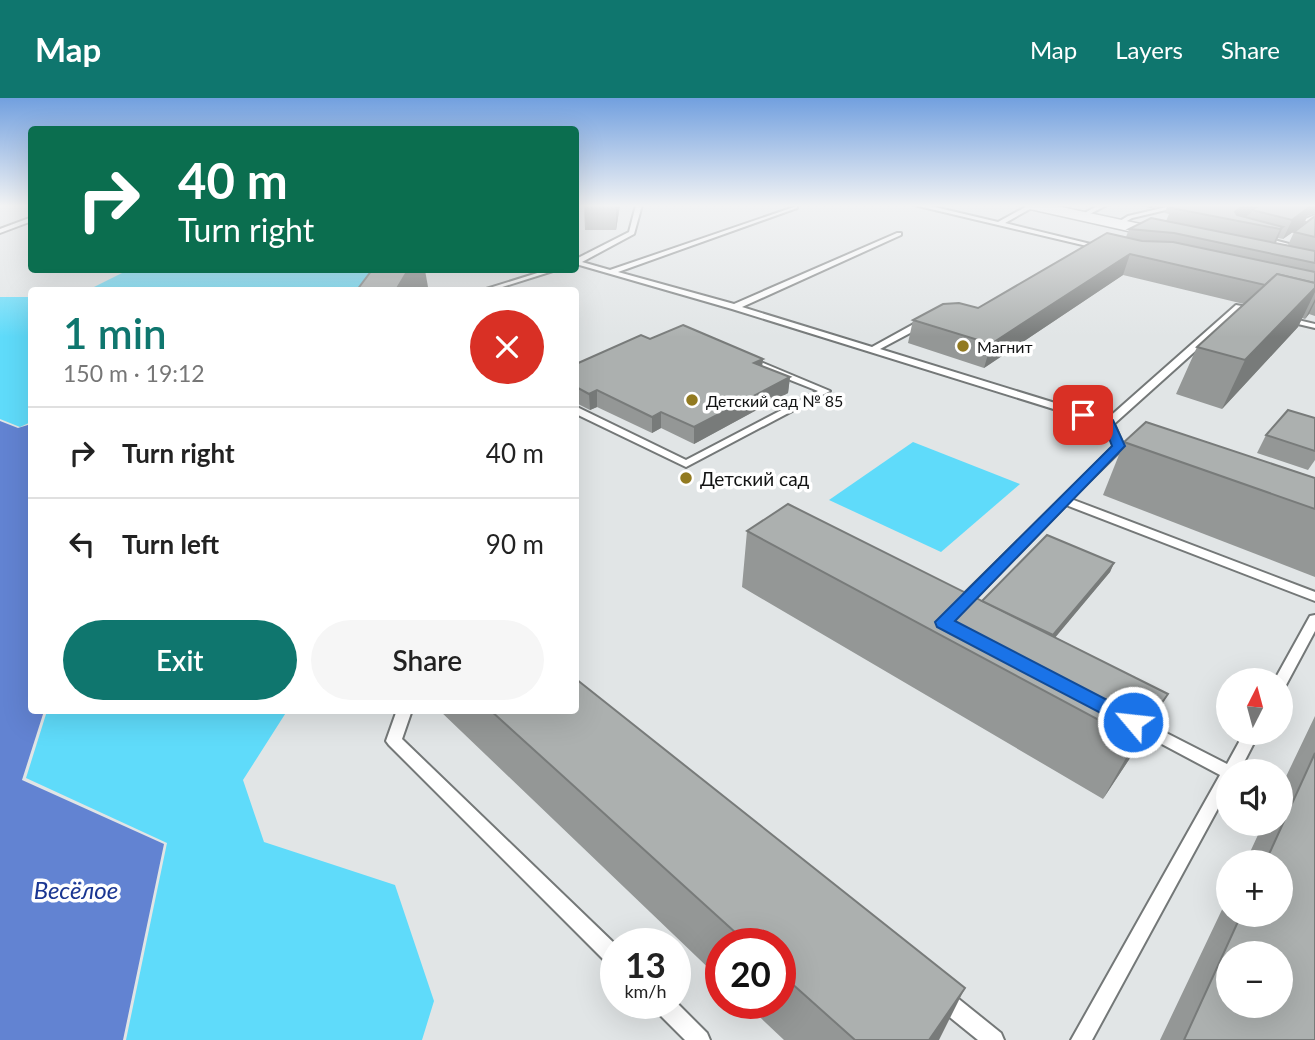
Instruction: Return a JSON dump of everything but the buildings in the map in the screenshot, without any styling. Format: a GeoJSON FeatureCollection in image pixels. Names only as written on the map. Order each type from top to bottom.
{"type":"FeatureCollection","features":[{"type":"Feature","properties":{"kind":"street"},"geometry":{"type":"LineString","coordinates":[[1249,252],[1293,261]]}},
{"type":"Feature","properties":{"kind":"lane"},"geometry":{"type":"LineString","coordinates":[[579,260],[601,249]]}},
{"type":"Feature","properties":{"kind":"lane"},"geometry":{"type":"LineString","coordinates":[[610,272],[674,249]]}},
{"type":"Feature","properties":{"kind":"lane"},"geometry":{"type":"LineString","coordinates":[[735,307],[865,249]]}},
{"type":"Feature","properties":{"kind":"lane"},"geometry":{"type":"LineString","coordinates":[[579,263],[735,307],[1109,423],[1119,446],[1144,455]]}},
{"type":"Feature","properties":{"kind":"lane"},"geometry":{"type":"LineString","coordinates":[[497,287],[543,273]]}},
{"type":"Feature","properties":{"kind":"lane"},"geometry":{"type":"LineString","coordinates":[[1109,423],[1239,307],[1263,313]]}},
{"type":"Feature","properties":{"kind":"lane"},"geometry":{"type":"LineString","coordinates":[[1275,316],[1315,326]]}},
{"type":"Feature","properties":{"kind":"lane"},"geometry":{"type":"LineString","coordinates":[[872,350],[922,322],[933,321]]}},
{"type":"Feature","properties":{"kind":"lane"},"geometry":{"type":"LineString","coordinates":[[579,411],[686,464],[825,391],[737,356]]}},
{"type":"Feature","properties":{"kind":"lane"},"geometry":{"type":"LineString","coordinates":[[953,613],[1119,446]]}},
{"type":"Feature","properties":{"kind":"lane"},"geometry":{"type":"LineString","coordinates":[[1064,500],[1315,597]]}},
{"type":"Feature","properties":{"kind":"lane"},"geometry":{"type":"LineString","coordinates":[[1288,668],[1315,619]]}},
{"type":"Feature","properties":{"kind":"lane"},"geometry":{"type":"LineString","coordinates":[[1117,713],[1216,766]]}},
{"type":"Feature","properties":{"kind":"lane"},"geometry":{"type":"LineString","coordinates":[[404,714],[394,741],[600,942]]}},
{"type":"Feature","properties":{"kind":"lane"},"geometry":{"type":"LineString","coordinates":[[1081,1040],[1216,796]]}},
{"type":"Feature","properties":{"kind":"lane"},"geometry":{"type":"LineString","coordinates":[[930,988],[994,1040]]}},
{"type":"Feature","properties":{"kind":"lane"},"geometry":{"type":"LineString","coordinates":[[679,1019],[701,1040]]}},
{"type":"Feature","properties":{"kind":"shaded area"},"geometry":{"type":"Polygon","coordinates":[[[122,273],[423,273],[377,287],[94,287],[122,273]]]}},
{"type":"Feature","properties":{"kind":"shaded area"},"geometry":{"type":"Polygon","coordinates":[[[0,297],[28,297],[28,423],[20,427],[0,419],[0,297]]]}},
{"type":"Feature","properties":{"kind":"shaded area"},"geometry":{"type":"Polygon","coordinates":[[[913,442],[1020,484],[941,552],[829,500],[913,442]]]}},
{"type":"Feature","properties":{"kind":"shaded area"},"geometry":{"type":"Polygon","coordinates":[[[46,714],[285,714],[243,780],[264,842],[395,885],[434,1001],[422,1040],[126,1040],[167,843],[26,778],[46,714]]]}},
{"type":"Feature","properties":{"kind":"water","name":"Весёлое"},"geometry":{"type":"Polygon","coordinates":[[[0,421],[18,428],[28,425],[28,714],[43,714],[22,780],[164,844],[123,1040],[0,1040],[0,421]]]}},
{"type":"Feature","properties":{"kind":"place","name":"Магнит"},"geometry":{"type":"Point","coordinates":[963,346]}},
{"type":"Feature","properties":{"kind":"place","name":"Детский сад № 85"},"geometry":{"type":"Point","coordinates":[692,400]}},
{"type":"Feature","properties":{"kind":"place","name":"Детский сад"},"geometry":{"type":"Point","coordinates":[686,478]}},
{"type":"Feature","properties":{"kind":"route"},"geometry":{"type":"LineString","coordinates":[[1083,415],[1109,423],[1119,446],[943,622],[1133,722]]}}]}
